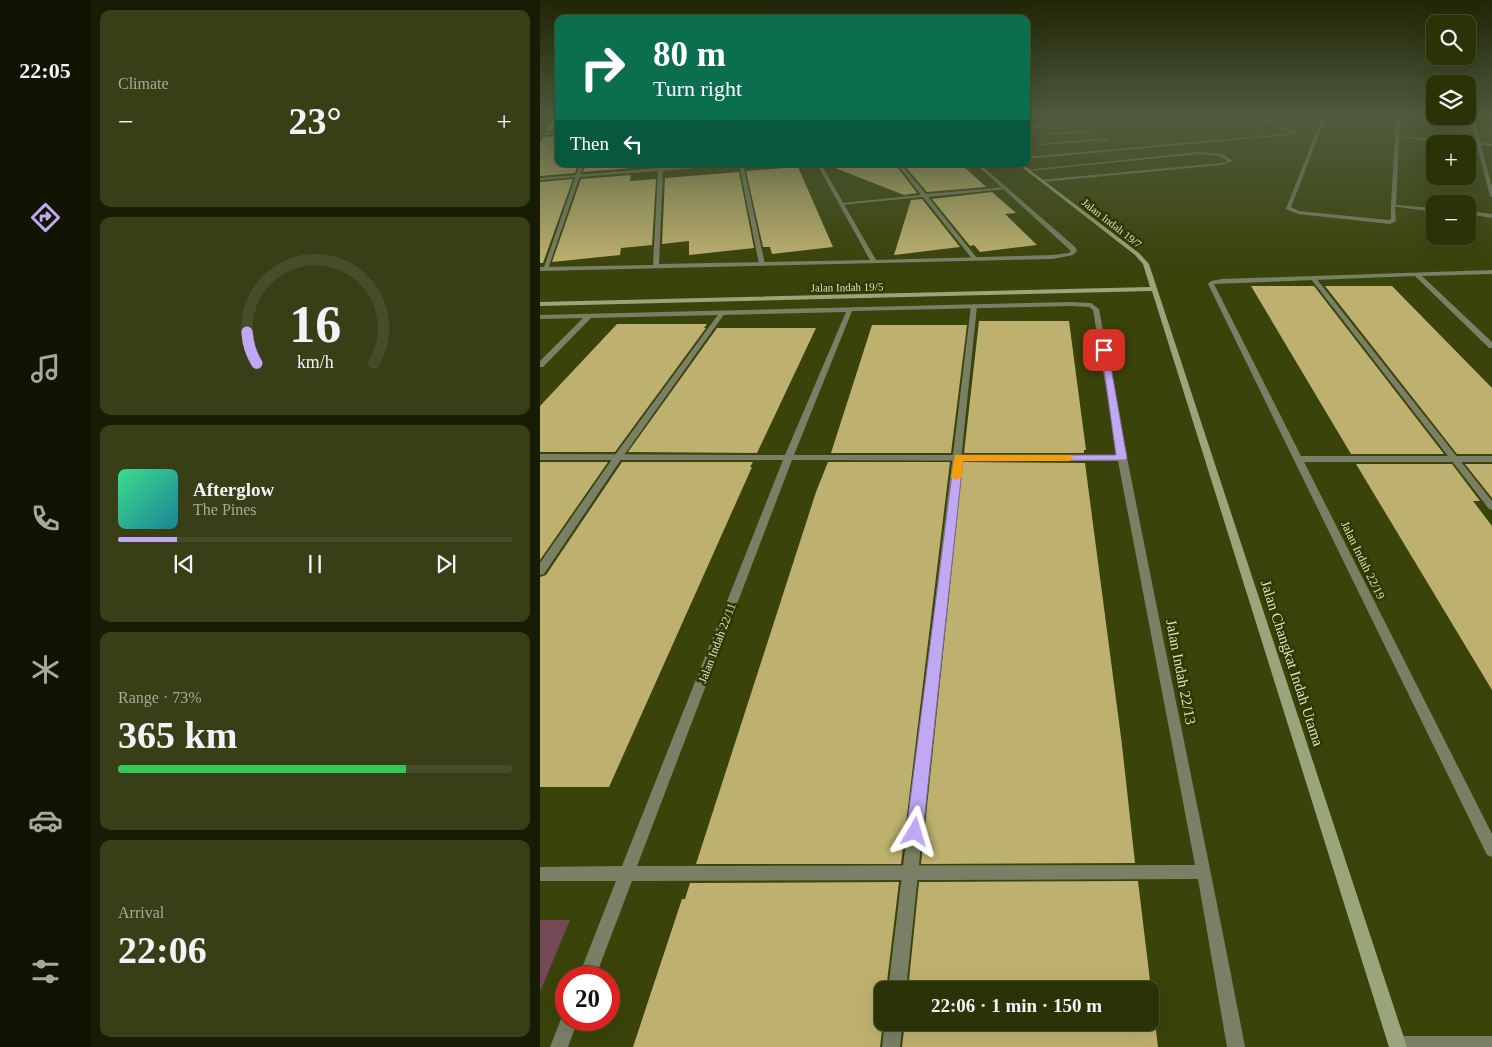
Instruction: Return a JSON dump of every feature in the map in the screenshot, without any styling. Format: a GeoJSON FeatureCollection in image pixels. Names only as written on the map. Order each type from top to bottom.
{"type":"FeatureCollection","features":[{"type":"Feature","properties":{"kind":"street"},"geometry":{"type":"LineString","coordinates":[[1028,170],[1070,166]]}},
{"type":"Feature","properties":{"kind":"street"},"geometry":{"type":"LineString","coordinates":[[1042,182],[1203,166]]}},
{"type":"Feature","properties":{"kind":"street"},"geometry":{"type":"LineString","coordinates":[[1305,166],[1288,208],[1298,212],[1390,222],[1394,220],[1395,166]]}},
{"type":"Feature","properties":{"kind":"street"},"geometry":{"type":"LineString","coordinates":[[1484,166],[1492,196]]}},
{"type":"Feature","properties":{"kind":"street"},"geometry":{"type":"LineString","coordinates":[[581,167],[542,269],[975,260],[1053,257],[1071,254],[1074,251],[1073,248],[981,167]]}},
{"type":"Feature","properties":{"kind":"street"},"geometry":{"type":"LineString","coordinates":[[540,179],[660,167],[656,266]]}},
{"type":"Feature","properties":{"kind":"street"},"geometry":{"type":"LineString","coordinates":[[742,167],[762,264]]}},
{"type":"Feature","properties":{"kind":"street"},"geometry":{"type":"LineString","coordinates":[[821,167],[874,262]]}},
{"type":"Feature","properties":{"kind":"street"},"geometry":{"type":"LineString","coordinates":[[901,167],[975,260]]}},
{"type":"Feature","properties":{"kind":"street","name":"Jalan Indah 19/7"},"geometry":{"type":"LineString","coordinates":[[1024,167],[1137,254],[1146,264],[1155,289]]}},
{"type":"Feature","properties":{"kind":"street"},"geometry":{"type":"LineString","coordinates":[[842,204],[1005,188]]}},
{"type":"Feature","properties":{"kind":"street"},"geometry":{"type":"LineString","coordinates":[[1393,206],[1426,209]]}},
{"type":"Feature","properties":{"kind":"street"},"geometry":{"type":"LineString","coordinates":[[1476,214],[1492,216]]}},
{"type":"Feature","properties":{"kind":"street"},"geometry":{"type":"LineString","coordinates":[[1313,278],[1492,272]]}},
{"type":"Feature","properties":{"kind":"street"},"geometry":{"type":"LineString","coordinates":[[1418,275],[1492,346]]}},
{"type":"Feature","properties":{"kind":"street"},"geometry":{"type":"LineString","coordinates":[[1313,278],[1492,507]]}},
{"type":"Feature","properties":{"kind":"street","name":"Jalan Indah 22/19"},"geometry":{"type":"LineString","coordinates":[[1313,278],[1213,282],[1211,284],[1492,850]]}},
{"type":"Feature","properties":{"kind":"street","name":"Jalan Indah 19/5"},"geometry":{"type":"LineString","coordinates":[[540,304],[1155,289]]}},
{"type":"Feature","properties":{"kind":"street","name":"Jalan Changkat Indah Utama"},"geometry":{"type":"LineString","coordinates":[[1155,289],[1398,1046]]}},
{"type":"Feature","properties":{"kind":"street","name":"Jalan Indah 22/13"},"geometry":{"type":"LineString","coordinates":[[974,306],[1091,305],[1098,314],[1122,458],[1204,872],[1236,1047]]}},
{"type":"Feature","properties":{"kind":"street"},"geometry":{"type":"LineString","coordinates":[[540,317],[974,306],[959,458],[899,981]]}},
{"type":"Feature","properties":{"kind":"street","name":"Jalan Indah 22/11"},"geometry":{"type":"LineString","coordinates":[[591,966],[789,457],[850,309]]}},
{"type":"Feature","properties":{"kind":"street"},"geometry":{"type":"LineString","coordinates":[[540,571],[618,457],[722,313]]}},
{"type":"Feature","properties":{"kind":"street"},"geometry":{"type":"LineString","coordinates":[[540,365],[589,316]]}},
{"type":"Feature","properties":{"kind":"street"},"geometry":{"type":"LineString","coordinates":[[540,457],[1122,458]]}},
{"type":"Feature","properties":{"kind":"street"},"geometry":{"type":"LineString","coordinates":[[1298,459],[1492,459]]}},
{"type":"Feature","properties":{"kind":"street"},"geometry":{"type":"LineString","coordinates":[[540,874],[1204,872]]}},
{"type":"Feature","properties":{"kind":"street"},"geometry":{"type":"LineString","coordinates":[[559,1047],[566,1031]]}},
{"type":"Feature","properties":{"kind":"street"},"geometry":{"type":"LineString","coordinates":[[891,1047],[893,1031]]}},
{"type":"Feature","properties":{"kind":"street"},"geometry":{"type":"LineString","coordinates":[[1398,1046],[1492,1045]]}},
{"type":"Feature","properties":{"kind":"shaded area"},"geometry":{"type":"Polygon","coordinates":[[[540,920],[570,920],[540,992],[540,920]]]}},
{"type":"Feature","properties":{"kind":"building"},"geometry":{"type":"Polygon","coordinates":[[[540,166],[577,167],[575,173],[540,176],[540,166]]]}},
{"type":"Feature","properties":{"kind":"building"},"geometry":{"type":"Polygon","coordinates":[[[585,167],[632,167],[632,168],[583,172],[585,167]]]}},
{"type":"Feature","properties":{"kind":"building"},"geometry":{"type":"Polygon","coordinates":[[[798,167],[833,247],[772,254],[770,247],[763,247],[746,171],[798,167]]]}},
{"type":"Feature","properties":{"kind":"building"},"geometry":{"type":"Polygon","coordinates":[[[833,167],[897,167],[917,193],[904,195],[833,167]]]}},
{"type":"Feature","properties":{"kind":"building"},"geometry":{"type":"Polygon","coordinates":[[[906,167],[964,167],[986,187],[927,192],[906,167]]]}},
{"type":"Feature","properties":{"kind":"building"},"geometry":{"type":"Polygon","coordinates":[[[739,172],[754,248],[689,255],[689,241],[662,244],[665,178],[739,172]]]}},
{"type":"Feature","properties":{"kind":"building"},"geometry":{"type":"Polygon","coordinates":[[[631,175],[630,181],[656,179],[652,245],[621,248],[620,255],[552,262],[581,179],[631,175]]]}},
{"type":"Feature","properties":{"kind":"building"},"geometry":{"type":"Polygon","coordinates":[[[573,179],[543,263],[540,263],[540,182],[573,179]]]}},
{"type":"Feature","properties":{"kind":"building"},"geometry":{"type":"Polygon","coordinates":[[[992,192],[1016,213],[1005,214],[1037,245],[980,252],[974,245],[970,246],[932,199],[992,192]]]}},
{"type":"Feature","properties":{"kind":"building"},"geometry":{"type":"Polygon","coordinates":[[[922,199],[960,247],[894,255],[911,200],[922,199]]]}},
{"type":"Feature","properties":{"kind":"building"},"geometry":{"type":"Polygon","coordinates":[[[1251,286],[1314,286],[1444,454],[1351,454],[1251,286]]]}},
{"type":"Feature","properties":{"kind":"building"},"geometry":{"type":"Polygon","coordinates":[[[1325,286],[1392,286],[1492,388],[1492,454],[1457,454],[1325,286]]]}},
{"type":"Feature","properties":{"kind":"building"},"geometry":{"type":"Polygon","coordinates":[[[979,321],[1069,321],[1086,450],[1084,450],[1084,453],[964,453],[979,321]]]}},
{"type":"Feature","properties":{"kind":"building"},"geometry":{"type":"Polygon","coordinates":[[[617,324],[707,324],[704,328],[706,328],[615,452],[540,452],[540,406],[617,324]]]}},
{"type":"Feature","properties":{"kind":"building"},"geometry":{"type":"Polygon","coordinates":[[[872,325],[967,325],[951,453],[831,453],[872,325]]]}},
{"type":"Feature","properties":{"kind":"building"},"geometry":{"type":"Polygon","coordinates":[[[717,328],[816,328],[757,453],[628,452],[717,328]]]}},
{"type":"Feature","properties":{"kind":"building"},"geometry":{"type":"Polygon","coordinates":[[[540,462],[608,462],[540,560],[540,462]]]}},
{"type":"Feature","properties":{"kind":"building"},"geometry":{"type":"Polygon","coordinates":[[[622,462],[753,462],[609,787],[540,787],[540,577],[546,575],[622,462]]]}},
{"type":"Feature","properties":{"kind":"building"},"geometry":{"type":"Polygon","coordinates":[[[828,462],[950,462],[901,864],[696,864],[816,492],[828,462]]]}},
{"type":"Feature","properties":{"kind":"building"},"geometry":{"type":"Polygon","coordinates":[[[963,462],[1085,463],[1122,745],[1135,863],[921,864],[963,462]]]}},
{"type":"Feature","properties":{"kind":"building"},"geometry":{"type":"Polygon","coordinates":[[[1356,464],[1452,464],[1480,501],[1473,501],[1492,526],[1492,690],[1356,464]]]}},
{"type":"Feature","properties":{"kind":"building"},"geometry":{"type":"Polygon","coordinates":[[[1465,464],[1492,464],[1492,498],[1465,464]]]}},
{"type":"Feature","properties":{"kind":"building"},"geometry":{"type":"Polygon","coordinates":[[[1138,881],[1150,981],[909,981],[919,882],[1138,881]]]}},
{"type":"Feature","properties":{"kind":"building"},"geometry":{"type":"Polygon","coordinates":[[[899,882],[887,981],[874,981],[874,1031],[882,1031],[880,1047],[633,1047],[682,899],[685,899],[690,883],[899,882]]]}},
{"type":"Feature","properties":{"kind":"building"},"geometry":{"type":"Polygon","coordinates":[[[904,1031],[1156,1031],[1158,1047],[902,1047],[904,1031]]]}},
{"type":"Feature","properties":{"kind":"slow traffic"},"geometry":{"type":"LineString","coordinates":[[956,477],[959,458],[1069,458]]}},
{"type":"Feature","properties":{"kind":"route"},"geometry":{"type":"LineString","coordinates":[[915,832],[959,458],[1122,458],[1104,350]]}}]}
